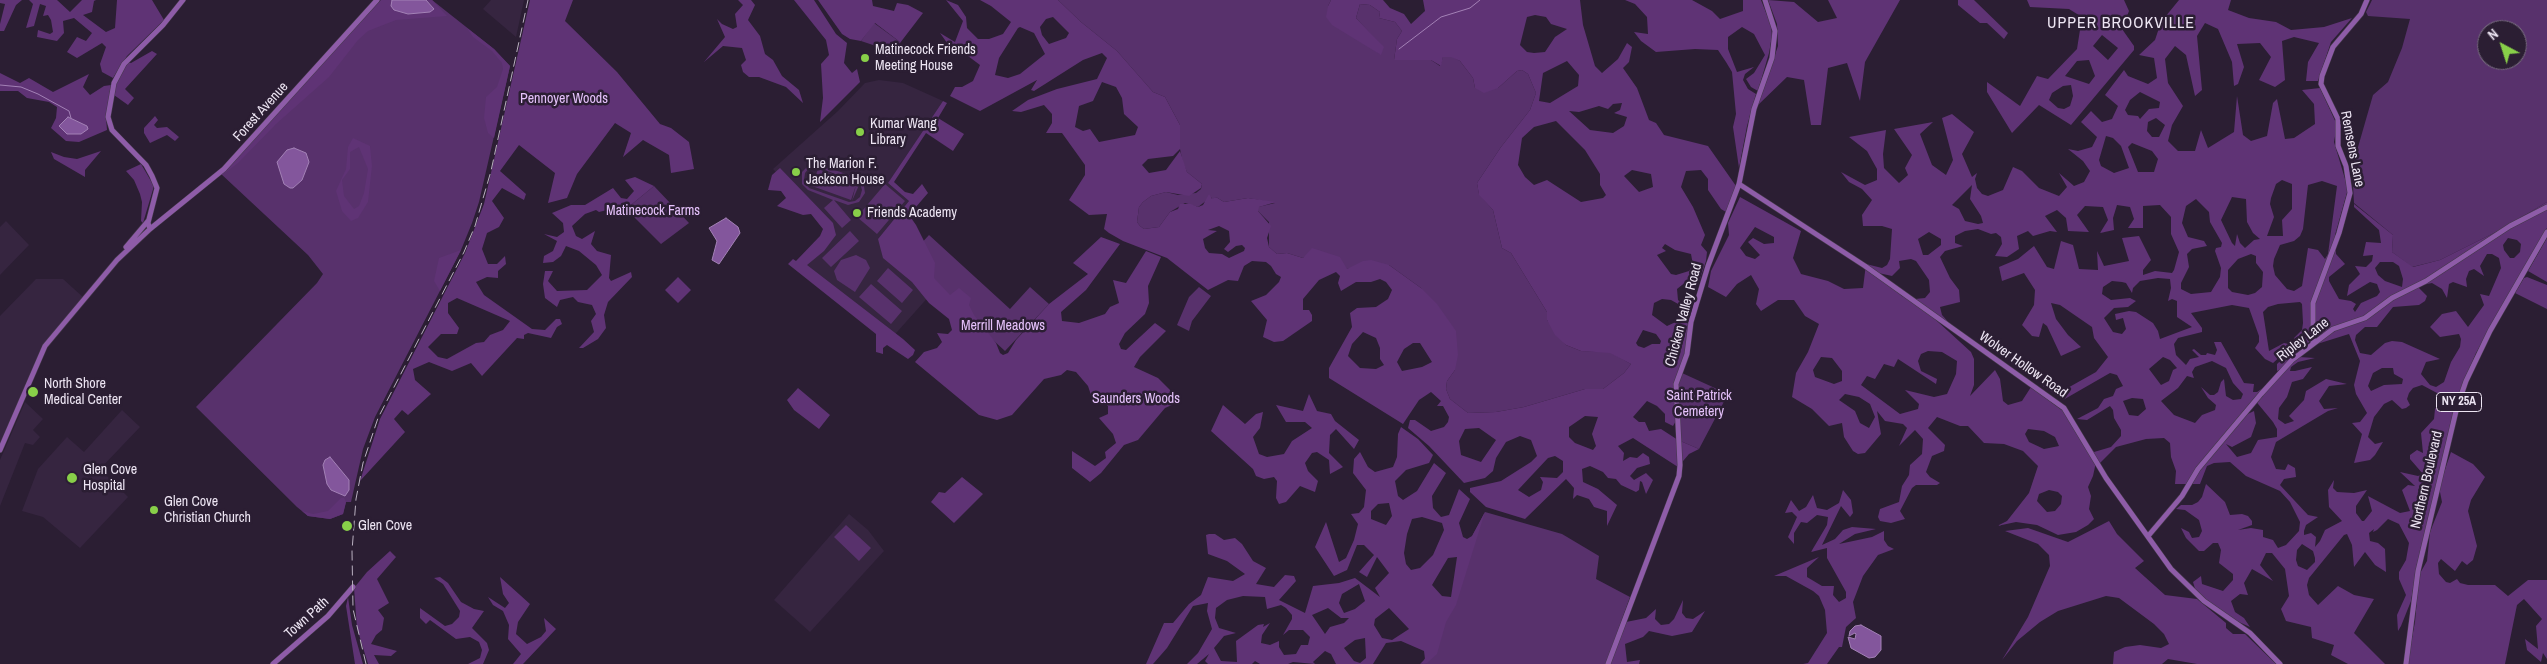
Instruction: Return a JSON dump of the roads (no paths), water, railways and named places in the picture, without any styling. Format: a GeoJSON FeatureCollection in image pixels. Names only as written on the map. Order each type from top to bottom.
{"type":"FeatureCollection","features":[{"type":"Feature","properties":{"kind":"main road"},"geometry":{"type":"LineString","coordinates":[[117,260],[148,221],[156,188],[146,165],[112,130],[108,117],[118,74],[131,55],[163,25],[184,0]]}},
{"type":"Feature","properties":{"kind":"main road","name":"Forest Avenue"},"geometry":{"type":"LineString","coordinates":[[0,450],[45,346],[117,260],[150,228],[228,164],[377,0]]}},
{"type":"Feature","properties":{"kind":"main road","name":"Chicken Valley Road"},"geometry":{"type":"LineString","coordinates":[[1608,664],[1679,476],[1677,380],[1687,354],[1692,322],[1708,266],[1739,184],[1754,109],[1774,46],[1774,24],[1765,0]]}},
{"type":"Feature","properties":{"kind":"main road","name":"Remsens Lane"},"geometry":{"type":"LineString","coordinates":[[2314,343],[2314,303],[2339,233],[2350,193],[2346,166],[2338,146],[2338,119],[2321,84],[2322,76],[2333,47],[2362,13],[2367,0]]}},
{"type":"Feature","properties":{"kind":"main road","name":"Wolver Hollow Road"},"geometry":{"type":"LineString","coordinates":[[1739,184],[1845,252],[2058,403],[2070,415],[2111,485],[2149,535],[2165,562],[2213,607],[2250,632],[2280,664]]}},
{"type":"Feature","properties":{"kind":"main road","name":"Ripley Lane"},"geometry":{"type":"LineString","coordinates":[[2149,535],[2182,496],[2194,473],[2286,366],[2339,326],[2365,318],[2392,298],[2426,281],[2510,226],[2547,207]]}},
{"type":"Feature","properties":{"kind":"main road"},"geometry":{"type":"LineString","coordinates":[[148,221],[150,228]]}},
{"type":"Feature","properties":{"kind":"main road","name":"Northern Boulevard"},"geometry":{"type":"LineString","coordinates":[[2406,664],[2418,571],[2457,407],[2466,381],[2490,330],[2547,232]]}},
{"type":"Feature","properties":{"kind":"main road","name":"Town Path"},"geometry":{"type":"LineString","coordinates":[[273,664],[331,612],[353,587]]}},
{"type":"Feature","properties":{"kind":"waterway"},"geometry":{"type":"LineString","coordinates":[[1399,49],[1441,17],[1470,8],[1480,0]]}},
{"type":"Feature","properties":{"kind":"waterway"},"geometry":{"type":"LineString","coordinates":[[0,85],[21,87],[38,94],[69,111],[71,118]]}},
{"type":"Feature","properties":{"kind":"railway"},"geometry":{"type":"LineString","coordinates":[[366,664],[353,609],[352,551],[356,499],[363,463],[378,418],[464,252],[475,226],[491,171],[528,0]]}},
{"type":"Feature","properties":{"kind":"place","name":"Matinecock Friends Meeting House"},"geometry":{"type":"Point","coordinates":[865,58]}},
{"type":"Feature","properties":{"kind":"place","name":"Kumar Wang Library"},"geometry":{"type":"Point","coordinates":[860,132]}},
{"type":"Feature","properties":{"kind":"place","name":"The Marion F. Jackson House"},"geometry":{"type":"Point","coordinates":[796,172]}},
{"type":"Feature","properties":{"kind":"place","name":"Friends Academy"},"geometry":{"type":"Point","coordinates":[857,213]}},
{"type":"Feature","properties":{"kind":"place","name":"North Shore Medical Center"},"geometry":{"type":"Point","coordinates":[33,392]}},
{"type":"Feature","properties":{"kind":"place","name":"Glen Cove Hospital"},"geometry":{"type":"Point","coordinates":[72,478]}},
{"type":"Feature","properties":{"kind":"place","name":"Glen Cove Christian Church"},"geometry":{"type":"Point","coordinates":[154,510]}},
{"type":"Feature","properties":{"kind":"place","name":"Glen Cove"},"geometry":{"type":"Point","coordinates":[347,526]}},
{"type":"Feature","properties":{"kind":"district","name":"UPPER BROOKVILLE"},"geometry":{"type":"Point","coordinates":[2121,24]}},
{"type":"Feature","properties":{"kind":"park label","name":"Pennoyer Woods"},"geometry":{"type":"Point","coordinates":[564,99]}},
{"type":"Feature","properties":{"kind":"park label","name":"Matinecock Farms"},"geometry":{"type":"Point","coordinates":[653,211]}},
{"type":"Feature","properties":{"kind":"park label","name":"Merrill Meadows"},"geometry":{"type":"Point","coordinates":[1003,326]}},
{"type":"Feature","properties":{"kind":"park label","name":"Saunders Woods"},"geometry":{"type":"Point","coordinates":[1136,399]}},
{"type":"Feature","properties":{"kind":"park label","name":"Saint Patrick Cemetery"},"geometry":{"type":"Point","coordinates":[1699,404]}}]}
